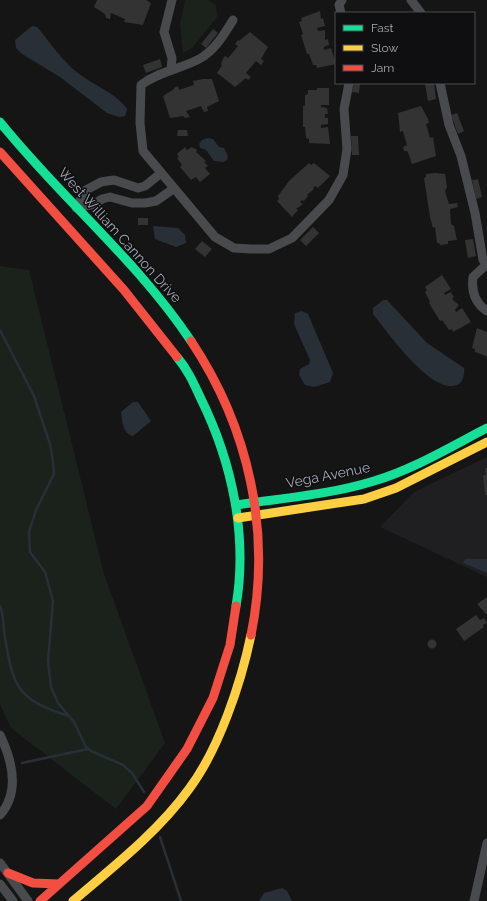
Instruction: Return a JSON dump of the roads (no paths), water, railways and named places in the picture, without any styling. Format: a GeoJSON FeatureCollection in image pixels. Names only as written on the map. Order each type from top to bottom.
{"type":"FeatureCollection","features":[{"type":"Feature","properties":{"kind":"main road","name":"West William Cannon Drive"},"geometry":{"type":"LineString","coordinates":[[0,122],[76,208],[162,298],[205,363],[225,401],[237,430],[245,456],[255,502],[260,575],[253,633],[238,690],[227,718],[196,755],[152,800],[93,856],[40,901]]}},
{"type":"Feature","properties":{"kind":"main road","name":"West William Cannon Drive"},"geometry":{"type":"LineString","coordinates":[[0,152],[137,304],[187,370],[217,433],[225,458],[238,518],[240,582],[235,625],[229,653],[196,755],[193,785],[167,815],[118,864],[73,901]]}},
{"type":"Feature","properties":{"kind":"main road"},"geometry":{"type":"LineString","coordinates":[[60,218],[76,208]]}},
{"type":"Feature","properties":{"kind":"main road","name":"Vega Avenue"},"geometry":{"type":"LineString","coordinates":[[236,505],[342,489],[374,481],[394,474],[487,428]]}},
{"type":"Feature","properties":{"kind":"main road","name":"Vega Avenue"},"geometry":{"type":"LineString","coordinates":[[238,518],[341,504],[382,494],[487,442]]}},
{"type":"Feature","properties":{"kind":"main road"},"geometry":{"type":"LineString","coordinates":[[8,873],[25,882],[33,884],[59,884]]}},
{"type":"Feature","properties":{"kind":"street"},"geometry":{"type":"LineString","coordinates":[[171,70],[172,58],[164,32],[172,0]]}},
{"type":"Feature","properties":{"kind":"street"},"geometry":{"type":"LineString","coordinates":[[341,12],[340,5],[342,0]]}},
{"type":"Feature","properties":{"kind":"street"},"geometry":{"type":"LineString","coordinates":[[411,0],[420,12]]}},
{"type":"Feature","properties":{"kind":"street"},"geometry":{"type":"LineString","coordinates":[[234,20],[215,47],[201,58],[149,78],[141,85],[140,123],[143,151],[160,174],[215,237],[234,248],[268,249],[292,238],[329,200],[343,175],[347,149],[344,109],[349,84]]}},
{"type":"Feature","properties":{"kind":"street"},"geometry":{"type":"LineString","coordinates":[[440,84],[449,125],[461,156],[483,260],[487,264],[473,277],[471,289],[479,305],[487,311]]}},
{"type":"Feature","properties":{"kind":"street"},"geometry":{"type":"LineString","coordinates":[[76,208],[86,190],[101,182],[114,180],[138,188],[145,186],[160,174]]}},
{"type":"Feature","properties":{"kind":"street"},"geometry":{"type":"LineString","coordinates":[[76,208],[95,204],[102,199],[110,197],[132,203],[145,204],[156,201],[173,189]]}},
{"type":"Feature","properties":{"kind":"street"},"geometry":{"type":"LineString","coordinates":[[0,735],[10,757],[13,773],[8,802],[0,815]]}},
{"type":"Feature","properties":{"kind":"street"},"geometry":{"type":"LineString","coordinates":[[474,901],[487,843]]}},
{"type":"Feature","properties":{"kind":"street"},"geometry":{"type":"LineString","coordinates":[[0,863],[28,901]]}},
{"type":"Feature","properties":{"kind":"street"},"geometry":{"type":"LineString","coordinates":[[0,884],[13,901]]}},
{"type":"Feature","properties":{"kind":"waterway"},"geometry":{"type":"LineString","coordinates":[[0,330],[34,396],[50,444],[53,462],[54,474],[36,510],[29,532],[30,552],[45,572],[53,601],[48,661],[51,687],[58,703],[74,722],[86,747],[91,751],[123,765],[132,773],[144,792]]}},
{"type":"Feature","properties":{"kind":"waterway"},"geometry":{"type":"LineString","coordinates":[[0,606],[11,669],[21,690],[28,697],[39,704],[69,716]]}},
{"type":"Feature","properties":{"kind":"waterway"},"geometry":{"type":"LineString","coordinates":[[22,763],[88,749]]}},
{"type":"Feature","properties":{"kind":"waterway"},"geometry":{"type":"LineString","coordinates":[[160,837],[181,901]]}}]}
